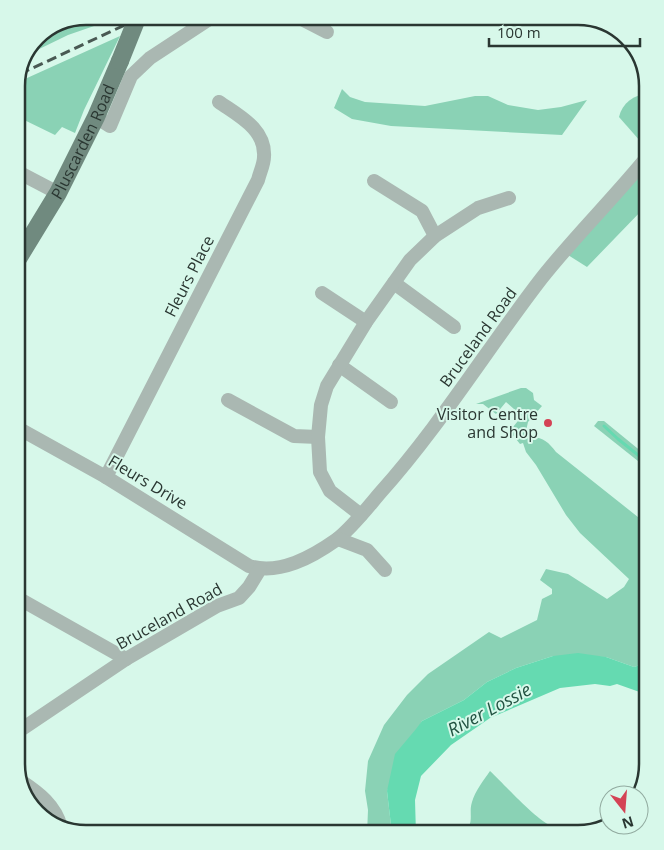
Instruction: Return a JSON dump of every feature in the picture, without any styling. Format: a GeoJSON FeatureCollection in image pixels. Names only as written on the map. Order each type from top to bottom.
{"type":"FeatureCollection","features":[{"type":"Feature","properties":{"kind":"main road","name":"Pluscarden Road"},"geometry":{"type":"LineString","coordinates":[[25,247],[58,193],[96,117],[134,25]]}},
{"type":"Feature","properties":{"kind":"street"},"geometry":{"type":"LineString","coordinates":[[96,117],[110,126],[131,76],[150,58],[200,25]]}},
{"type":"Feature","properties":{"kind":"street"},"geometry":{"type":"LineString","coordinates":[[314,25],[328,32]]}},
{"type":"Feature","properties":{"kind":"street","name":"Fleurs Place"},"geometry":{"type":"LineString","coordinates":[[106,477],[258,180],[264,158],[264,142],[255,128],[219,102]]}},
{"type":"Feature","properties":{"kind":"street","name":"Bruceland Road"},"geometry":{"type":"LineString","coordinates":[[25,727],[126,659],[218,606],[239,598],[249,587],[260,569],[279,568],[300,561],[338,539],[397,474],[542,278],[639,166]]}},
{"type":"Feature","properties":{"kind":"street"},"geometry":{"type":"LineString","coordinates":[[25,176],[58,193]]}},
{"type":"Feature","properties":{"kind":"street"},"geometry":{"type":"LineString","coordinates":[[374,181],[422,211],[435,236]]}},
{"type":"Feature","properties":{"kind":"street"},"geometry":{"type":"LineString","coordinates":[[361,515],[330,491],[320,472],[318,437],[321,405],[327,386],[366,322],[410,260],[435,236],[478,208],[509,198]]}},
{"type":"Feature","properties":{"kind":"street"},"geometry":{"type":"LineString","coordinates":[[394,283],[454,327]]}},
{"type":"Feature","properties":{"kind":"street"},"geometry":{"type":"LineString","coordinates":[[322,293],[366,322]]}},
{"type":"Feature","properties":{"kind":"street"},"geometry":{"type":"LineString","coordinates":[[339,365],[391,402]]}},
{"type":"Feature","properties":{"kind":"street"},"geometry":{"type":"LineString","coordinates":[[228,400],[294,436],[318,437]]}},
{"type":"Feature","properties":{"kind":"street","name":"Fleurs Drive"},"geometry":{"type":"LineString","coordinates":[[25,431],[106,477],[250,566],[260,569]]}},
{"type":"Feature","properties":{"kind":"street"},"geometry":{"type":"LineString","coordinates":[[338,539],[367,550],[385,570]]}},
{"type":"Feature","properties":{"kind":"street"},"geometry":{"type":"LineString","coordinates":[[25,602],[126,659]]}},
{"type":"Feature","properties":{"kind":"street"},"geometry":{"type":"LineString","coordinates":[[30,787],[43,797],[53,809],[57,817]]}},
{"type":"Feature","properties":{"kind":"shaded area"},"geometry":{"type":"Polygon","coordinates":[[[97,25],[68,35],[37,50],[46,40],[67,28],[97,25]]]}},
{"type":"Feature","properties":{"kind":"shaded area"},"geometry":{"type":"Polygon","coordinates":[[[120,36],[84,110],[75,133],[62,127],[55,135],[25,120],[26,79],[120,36]]]}},
{"type":"Feature","properties":{"kind":"shaded area"},"geometry":{"type":"Polygon","coordinates":[[[342,89],[350,97],[365,102],[425,106],[475,96],[488,96],[508,105],[538,110],[561,107],[587,100],[562,135],[391,126],[352,119],[334,108],[342,89]]]}},
{"type":"Feature","properties":{"kind":"shaded area"},"geometry":{"type":"Polygon","coordinates":[[[638,96],[639,140],[619,117],[629,100],[638,96]]]}},
{"type":"Feature","properties":{"kind":"shaded area"},"geometry":{"type":"Polygon","coordinates":[[[639,167],[639,213],[587,267],[568,255],[639,167]]]}},
{"type":"Feature","properties":{"kind":"shaded area"},"geometry":{"type":"Polygon","coordinates":[[[521,388],[526,388],[533,393],[534,400],[542,406],[528,422],[524,440],[535,437],[547,442],[556,452],[639,518],[639,665],[634,667],[606,657],[553,656],[516,668],[487,682],[464,700],[422,721],[387,791],[391,825],[367,825],[368,810],[365,791],[368,761],[384,725],[407,695],[428,674],[489,632],[501,638],[537,620],[542,599],[552,594],[552,589],[540,580],[546,569],[568,574],[607,599],[624,587],[629,579],[580,533],[566,515],[526,452],[523,443],[520,444],[508,429],[513,427],[522,416],[506,402],[496,414],[483,404],[476,404],[521,388]]]}},
{"type":"Feature","properties":{"kind":"shaded area"},"geometry":{"type":"Polygon","coordinates":[[[598,421],[604,421],[639,450],[639,462],[594,426],[598,421]]]}},
{"type":"Feature","properties":{"kind":"shaded area"},"geometry":{"type":"Polygon","coordinates":[[[490,771],[529,809],[550,825],[469,825],[473,798],[490,771]]]}},
{"type":"Feature","properties":{"kind":"water","name":"River Lossie"},"geometry":{"type":"Polygon","coordinates":[[[578,653],[606,657],[634,667],[639,665],[639,692],[617,684],[610,686],[595,684],[560,688],[490,718],[451,745],[421,776],[415,800],[416,825],[391,825],[387,791],[395,754],[422,721],[464,700],[487,682],[516,668],[553,656],[578,653]]]}},
{"type":"Feature","properties":{"kind":"waterway"},"geometry":{"type":"LineString","coordinates":[[604,426],[639,456]]}},
{"type":"Feature","properties":{"kind":"railway"},"geometry":{"type":"LineString","coordinates":[[27,71],[125,25]]}},
{"type":"Feature","properties":{"kind":"place","name":"Visitor Centre and Shop"},"geometry":{"type":"Point","coordinates":[548,423]}}]}
